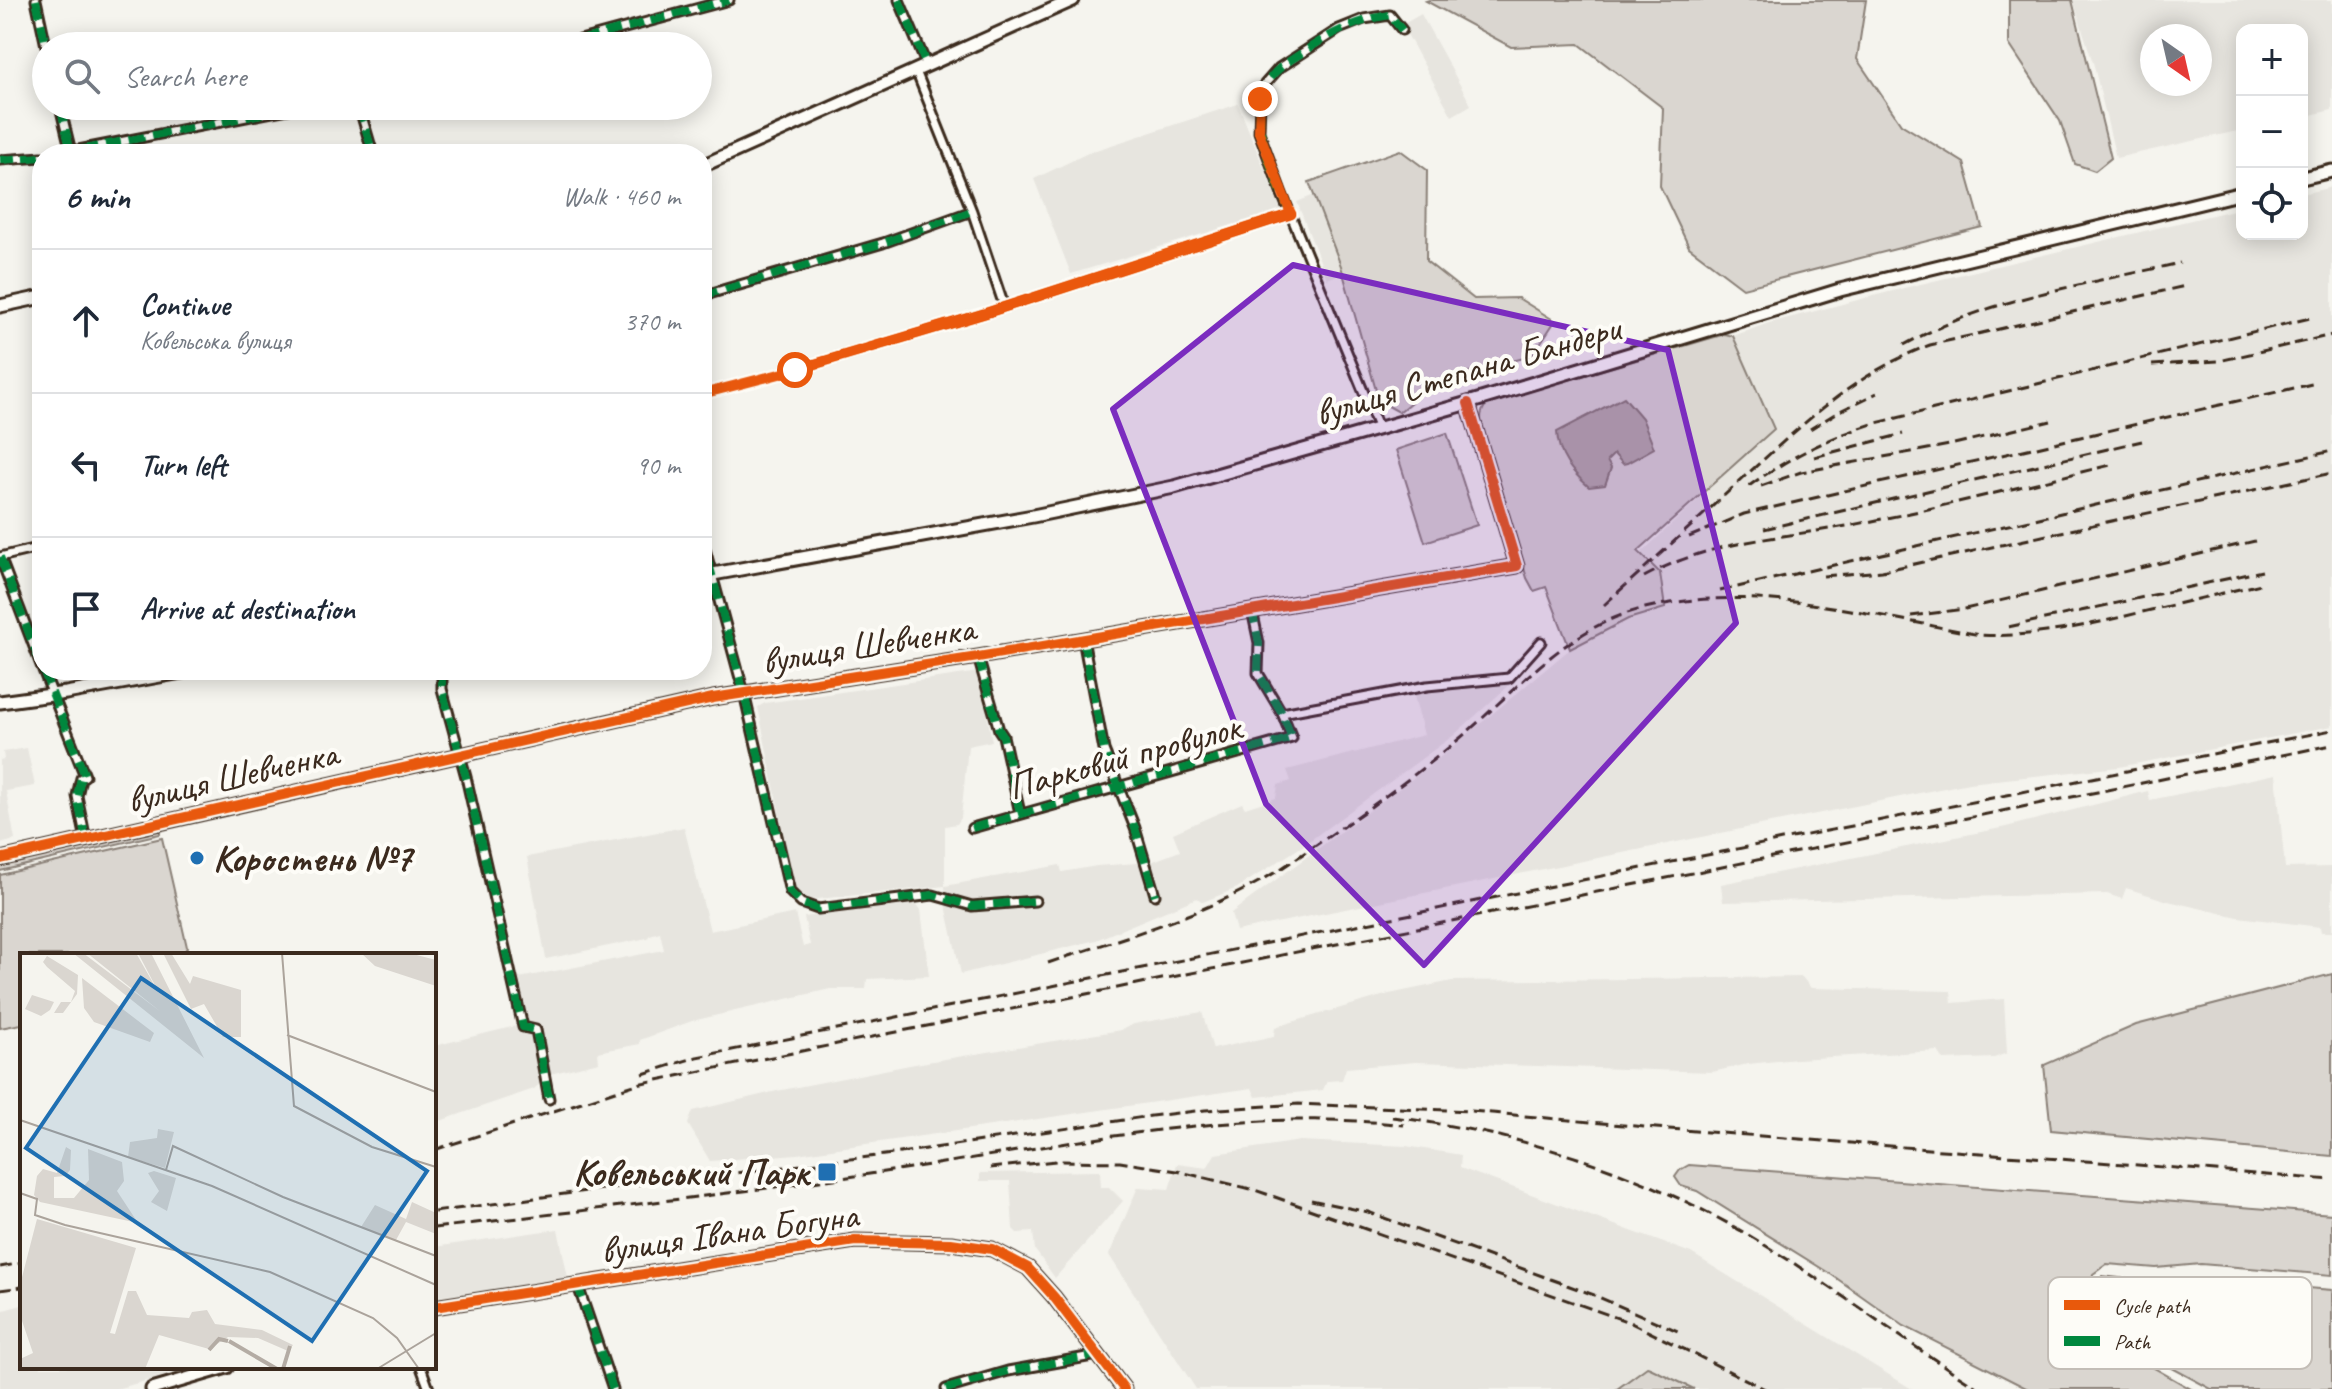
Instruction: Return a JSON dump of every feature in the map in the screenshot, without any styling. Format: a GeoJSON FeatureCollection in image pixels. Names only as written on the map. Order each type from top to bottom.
{"type":"FeatureCollection","features":[{"type":"Feature","properties":{"kind":"street"},"geometry":{"type":"LineString","coordinates":[[36,0],[43,32]]}},
{"type":"Feature","properties":{"kind":"street"},"geometry":{"type":"LineString","coordinates":[[610,32],[729,0]]}},
{"type":"Feature","properties":{"kind":"street"},"geometry":{"type":"LineString","coordinates":[[899,0],[1004,306]]}},
{"type":"Feature","properties":{"kind":"street"},"geometry":{"type":"LineString","coordinates":[[712,162],[1073,0]]}},
{"type":"Feature","properties":{"kind":"street"},"geometry":{"type":"LineString","coordinates":[[1378,427],[1259,132],[1260,99],[1265,84],[1279,68],[1339,29],[1364,19],[1390,15],[1402,30]]}},
{"type":"Feature","properties":{"kind":"street"},"geometry":{"type":"LineString","coordinates":[[63,120],[69,144]]}},
{"type":"Feature","properties":{"kind":"street"},"geometry":{"type":"LineString","coordinates":[[111,144],[232,120]]}},
{"type":"Feature","properties":{"kind":"street"},"geometry":{"type":"LineString","coordinates":[[363,120],[370,144]]}},
{"type":"Feature","properties":{"kind":"street"},"geometry":{"type":"LineString","coordinates":[[0,160],[32,158]]}},
{"type":"Feature","properties":{"kind":"street"},"geometry":{"type":"LineString","coordinates":[[2308,177],[2332,171]]}},
{"type":"Feature","properties":{"kind":"street","name":"вулиця Степана Бандери"},"geometry":{"type":"LineString","coordinates":[[712,574],[1152,492],[1468,403],[1840,290],[2236,194]]}},
{"type":"Feature","properties":{"kind":"street"},"geometry":{"type":"LineString","coordinates":[[712,293],[883,243],[972,211]]}},
{"type":"Feature","properties":{"kind":"street"},"geometry":{"type":"LineString","coordinates":[[712,391],[986,313],[1291,214]]}},
{"type":"Feature","properties":{"kind":"street"},"geometry":{"type":"LineString","coordinates":[[0,306],[32,299]]}},
{"type":"Feature","properties":{"kind":"street","name":"вулиця Шевченка"},"geometry":{"type":"LineString","coordinates":[[0,859],[744,693],[978,657],[1517,566],[1468,403]]}},
{"type":"Feature","properties":{"kind":"street"},"geometry":{"type":"LineString","coordinates":[[32,549],[0,557],[32,642]]}},
{"type":"Feature","properties":{"kind":"street"},"geometry":{"type":"LineString","coordinates":[[712,588],[744,693],[790,892],[801,903],[818,909],[933,895],[972,906],[1035,901]]}},
{"type":"Feature","properties":{"kind":"street"},"geometry":{"type":"LineString","coordinates":[[1252,610],[1259,643],[1258,673],[1282,713],[1427,686],[1509,678],[1541,642]]}},
{"type":"Feature","properties":{"kind":"street"},"geometry":{"type":"LineString","coordinates":[[1083,639],[1104,750],[1135,828],[1155,895]]}},
{"type":"Feature","properties":{"kind":"street"},"geometry":{"type":"LineString","coordinates":[[978,657],[1003,736],[1020,813]]}},
{"type":"Feature","properties":{"kind":"street"},"geometry":{"type":"LineString","coordinates":[[46,680],[85,776],[81,778],[77,796],[86,840]]}},
{"type":"Feature","properties":{"kind":"street"},"geometry":{"type":"LineString","coordinates":[[0,702],[134,680]]}},
{"type":"Feature","properties":{"kind":"street"},"geometry":{"type":"LineString","coordinates":[[442,680],[523,1027],[536,1030],[549,1099]]}},
{"type":"Feature","properties":{"kind":"street","name":"Парковий провулок"},"geometry":{"type":"LineString","coordinates":[[972,828],[1292,738],[1282,713]]}},
{"type":"Feature","properties":{"kind":"street","name":"вулиця Івана Богуна"},"geometry":{"type":"LineString","coordinates":[[436,1307],[855,1241],[951,1243],[992,1249],[1028,1268],[1098,1355]]}},
{"type":"Feature","properties":{"kind":"street"},"geometry":{"type":"LineString","coordinates":[[577,1283],[613,1389]]}},
{"type":"Feature","properties":{"kind":"street"},"geometry":{"type":"LineString","coordinates":[[946,1389],[1008,1371],[1098,1355],[1124,1389]]}},
{"type":"Feature","properties":{"kind":"street"},"geometry":{"type":"LineString","coordinates":[[152,1389],[220,1369]]}},
{"type":"Feature","properties":{"kind":"street"},"geometry":{"type":"LineString","coordinates":[[422,1369],[429,1389]]}},
{"type":"Feature","properties":{"kind":"highlighted area"},"geometry":{"type":"Polygon","coordinates":[[[1293,265],[1668,350],[1736,623],[1424,965],[1266,804],[1113,409],[1293,265]]]}},
{"type":"Feature","properties":{"kind":"shaded area"},"geometry":{"type":"Polygon","coordinates":[[[1866,0],[1857,59],[1901,124],[1964,163],[1982,227],[1743,288],[1689,247],[1660,186],[1663,108],[1579,44],[1511,47],[1426,1],[1866,0]]]}},
{"type":"Feature","properties":{"kind":"shaded area"},"geometry":{"type":"Polygon","coordinates":[[[2009,0],[2072,0],[2111,158],[2095,171],[2075,164],[2060,121],[2009,44],[2009,0]]]}},
{"type":"Feature","properties":{"kind":"shaded area"},"geometry":{"type":"Polygon","coordinates":[[[2073,0],[2332,0],[2332,110],[2308,116],[2308,24],[2236,24],[2236,131],[2116,158],[2094,66],[2073,0]]]}},
{"type":"Feature","properties":{"kind":"shaded area"},"geometry":{"type":"Polygon","coordinates":[[[1421,14],[1471,105],[1452,116],[1402,25],[1421,14]]]}},
{"type":"Feature","properties":{"kind":"shaded area"},"geometry":{"type":"Polygon","coordinates":[[[1238,104],[1281,210],[1071,274],[1034,179],[1090,152],[1238,104]]]}},
{"type":"Feature","properties":{"kind":"shaded area"},"geometry":{"type":"Polygon","coordinates":[[[1400,150],[1427,170],[1426,261],[1474,299],[1518,298],[1555,321],[1532,356],[1438,380],[1399,412],[1379,401],[1341,266],[1309,182],[1400,150]]]}},
{"type":"Feature","properties":{"kind":"shaded area"},"geometry":{"type":"Polygon","coordinates":[[[2332,187],[2332,726],[2119,767],[1969,783],[1236,931],[1231,913],[1427,768],[1570,649],[1628,619],[1665,608],[1660,573],[1641,553],[1773,429],[1733,336],[1769,323],[1908,287],[2236,209],[2236,240],[2308,240],[2308,193],[2332,187]]]}},
{"type":"Feature","properties":{"kind":"shaded area"},"geometry":{"type":"Polygon","coordinates":[[[1317,194],[1347,271],[1327,279],[1297,202],[1317,194]]]}},
{"type":"Feature","properties":{"kind":"shaded area"},"geometry":{"type":"Polygon","coordinates":[[[1725,334],[1733,336],[1774,429],[1638,551],[1660,573],[1665,608],[1628,619],[1570,649],[1546,587],[1534,591],[1527,578],[1486,443],[1481,422],[1484,408],[1487,404],[1725,334]]]}},
{"type":"Feature","properties":{"kind":"shaded area"},"geometry":{"type":"Polygon","coordinates":[[[1624,397],[1642,418],[1654,448],[1623,464],[1614,454],[1607,461],[1611,468],[1605,485],[1589,487],[1567,463],[1557,432],[1624,397]]]}},
{"type":"Feature","properties":{"kind":"shaded area"},"geometry":{"type":"Polygon","coordinates":[[[1447,433],[1477,525],[1425,542],[1396,450],[1447,433]]]}},
{"type":"Feature","properties":{"kind":"shaded area"},"geometry":{"type":"Polygon","coordinates":[[[979,672],[992,741],[968,746],[961,818],[957,824],[945,826],[945,886],[808,900],[795,891],[758,707],[765,703],[979,672]]]}},
{"type":"Feature","properties":{"kind":"shaded area"},"geometry":{"type":"Polygon","coordinates":[[[1516,679],[1454,735],[1301,847],[1237,888],[1203,902],[1197,898],[1096,940],[961,974],[945,886],[1060,865],[1062,872],[1151,862],[1180,851],[1173,833],[1242,803],[1245,808],[1276,798],[1278,785],[1291,781],[1287,770],[1424,735],[1413,692],[1516,679]]]}},
{"type":"Feature","properties":{"kind":"shaded area"},"geometry":{"type":"Polygon","coordinates":[[[27,748],[35,786],[6,791],[15,840],[0,844],[0,760],[4,759],[3,752],[27,748]]]}},
{"type":"Feature","properties":{"kind":"shaded area"},"geometry":{"type":"Polygon","coordinates":[[[2276,774],[2285,868],[2332,867],[2332,932],[2321,932],[2320,927],[2238,917],[2126,888],[2122,899],[2107,894],[1723,902],[1721,884],[2006,827],[2148,791],[2150,800],[2276,774]]]}},
{"type":"Feature","properties":{"kind":"shaded area"},"geometry":{"type":"Polygon","coordinates":[[[684,827],[710,931],[795,913],[803,947],[810,945],[804,917],[916,903],[921,910],[929,976],[867,979],[866,989],[830,989],[692,1021],[640,1040],[640,1044],[598,1052],[599,1062],[550,1074],[534,1089],[436,1122],[436,1046],[528,1023],[519,978],[664,950],[660,932],[647,938],[546,959],[527,857],[684,827]]]}},
{"type":"Feature","properties":{"kind":"shaded area"},"geometry":{"type":"Polygon","coordinates":[[[160,829],[160,834],[0,871],[0,865],[160,829]]]}},
{"type":"Feature","properties":{"kind":"shaded area"},"geometry":{"type":"Polygon","coordinates":[[[162,838],[187,947],[184,953],[20,953],[20,1024],[0,1028],[0,875],[162,838]]]}},
{"type":"Feature","properties":{"kind":"shaded area"},"geometry":{"type":"Polygon","coordinates":[[[2332,974],[2332,1156],[2051,1130],[2044,1065],[2136,1025],[2332,974]]]}},
{"type":"Feature","properties":{"kind":"shaded area"},"geometry":{"type":"Polygon","coordinates":[[[1802,977],[1811,988],[1951,991],[1952,1003],[2004,999],[2007,1053],[1994,1058],[1944,1060],[1938,1051],[1797,1059],[1748,1064],[1712,1072],[1416,1062],[1346,1068],[1342,1080],[1327,1081],[1323,1090],[1256,1097],[1252,1088],[797,1154],[710,1161],[688,1124],[693,1111],[777,1091],[915,1064],[1121,1030],[1134,1024],[1202,1012],[1213,1049],[1274,1036],[1275,1027],[1389,994],[1452,981],[1802,977]]]}},
{"type":"Feature","properties":{"kind":"shaded area"},"geometry":{"type":"Polygon","coordinates":[[[1300,1141],[1406,1146],[1461,1155],[1460,1168],[1691,1253],[1912,1389],[1694,1389],[1647,1367],[1617,1389],[1196,1389],[1109,1255],[1138,1187],[1169,1189],[1177,1164],[1207,1168],[1215,1154],[1300,1141]]]}},
{"type":"Feature","properties":{"kind":"shaded area"},"geometry":{"type":"Polygon","coordinates":[[[1689,1165],[2332,1214],[2332,1275],[2201,1264],[2156,1268],[2107,1264],[2092,1277],[2048,1277],[2048,1369],[2156,1369],[2191,1389],[2028,1389],[1904,1326],[1832,1275],[1697,1191],[1681,1186],[1675,1177],[1689,1165]]]}},
{"type":"Feature","properties":{"kind":"shaded area"},"geometry":{"type":"Polygon","coordinates":[[[1100,1171],[1101,1187],[1109,1187],[1123,1201],[1055,1278],[1035,1250],[1033,1232],[1017,1233],[1013,1229],[1010,1181],[980,1181],[980,1173],[1100,1171]]]}},
{"type":"Feature","properties":{"kind":"shaded area"},"geometry":{"type":"Polygon","coordinates":[[[558,1229],[568,1278],[436,1298],[436,1247],[558,1229]]]}},
{"type":"Feature","properties":{"kind":"shaded area"},"geometry":{"type":"Polygon","coordinates":[[[2312,1288],[2332,1290],[2332,1389],[2211,1389],[2174,1369],[2312,1369],[2312,1288]]]}},
{"type":"Feature","properties":{"kind":"shaded area"},"geometry":{"type":"Polygon","coordinates":[[[20,1306],[20,1369],[190,1369],[116,1389],[0,1389],[0,1311],[20,1306]]]}},
{"type":"Feature","properties":{"kind":"shaded area"},"geometry":{"type":"Polygon","coordinates":[[[1647,1367],[1650,1368],[1694,1389],[1617,1389],[1647,1367]]]}},
{"type":"Feature","properties":{"kind":"railway"},"geometry":{"type":"LineString","coordinates":[[1904,345],[1970,315],[2004,304],[2180,263]]}},
{"type":"Feature","properties":{"kind":"railway"},"geometry":{"type":"LineString","coordinates":[[1604,605],[1808,420],[1877,370],[1930,345],[2185,286]]}},
{"type":"Feature","properties":{"kind":"railway"},"geometry":{"type":"LineString","coordinates":[[1749,486],[1808,450],[1872,424],[2314,317]]}},
{"type":"Feature","properties":{"kind":"railway"},"geometry":{"type":"LineString","coordinates":[[2152,365],[2219,361],[2332,335]]}},
{"type":"Feature","properties":{"kind":"railway"},"geometry":{"type":"LineString","coordinates":[[1689,537],[1744,514],[2312,384]]}},
{"type":"Feature","properties":{"kind":"railway"},"geometry":{"type":"LineString","coordinates":[[1810,429],[1877,393]]}},
{"type":"Feature","properties":{"kind":"railway"},"geometry":{"type":"LineString","coordinates":[[1761,486],[1801,472],[1950,445],[2051,421]]}},
{"type":"Feature","properties":{"kind":"railway"},"geometry":{"type":"LineString","coordinates":[[1814,457],[1903,434]]}},
{"type":"Feature","properties":{"kind":"railway"},"geometry":{"type":"LineString","coordinates":[[1764,529],[2142,441]]}},
{"type":"Feature","properties":{"kind":"railway"},"geometry":{"type":"LineString","coordinates":[[1720,591],[2332,451]]}},
{"type":"Feature","properties":{"kind":"railway"},"geometry":{"type":"LineString","coordinates":[[1644,577],[1697,554],[1724,547],[1893,517],[2111,465]]}},
{"type":"Feature","properties":{"kind":"railway"},"geometry":{"type":"LineString","coordinates":[[1823,576],[1882,571],[2332,473]]}},
{"type":"Feature","properties":{"kind":"railway"},"geometry":{"type":"LineString","coordinates":[[1911,616],[1965,609],[2255,541]]}},
{"type":"Feature","properties":{"kind":"railway"},"geometry":{"type":"LineString","coordinates":[[2008,627],[2262,571]]}},
{"type":"Feature","properties":{"kind":"railway"},"geometry":{"type":"LineString","coordinates":[[1048,963],[1172,921],[1261,881],[1418,772],[1567,644],[1591,629],[1645,608],[1729,598],[1771,600],[1855,611],[1980,635],[2020,635],[2079,626],[2265,583]]}},
{"type":"Feature","properties":{"kind":"railway"},"geometry":{"type":"LineString","coordinates":[[643,1074],[697,1057],[2332,730]]}},
{"type":"Feature","properties":{"kind":"railway"},"geometry":{"type":"LineString","coordinates":[[436,1149],[637,1084],[2332,745]]}},
{"type":"Feature","properties":{"kind":"railway"},"geometry":{"type":"LineString","coordinates":[[436,1212],[893,1154],[1151,1116],[1299,1104],[1471,1111],[2332,1180]]}},
{"type":"Feature","properties":{"kind":"railway"},"geometry":{"type":"LineString","coordinates":[[1392,1117],[1441,1124],[1537,1146],[1584,1160],[1676,1197],[1791,1261],[1980,1389]]}},
{"type":"Feature","properties":{"kind":"railway"},"geometry":{"type":"LineString","coordinates":[[436,1228],[791,1185],[1156,1130],[1280,1120],[1342,1120],[1404,1125]]}},
{"type":"Feature","properties":{"kind":"railway"},"geometry":{"type":"LineString","coordinates":[[990,1168],[1056,1161],[1120,1162],[1177,1171],[1255,1190],[1629,1322],[1765,1389]]}},
{"type":"Feature","properties":{"kind":"railway"},"geometry":{"type":"LineString","coordinates":[[1311,1200],[1368,1212],[1594,1295],[1680,1332]]}},
{"type":"Feature","properties":{"kind":"railway"},"geometry":{"type":"LineString","coordinates":[[0,1267],[20,1263]]}},
{"type":"Feature","properties":{"kind":"railway"},"geometry":{"type":"LineString","coordinates":[[0,1290],[20,1287]]}},
{"type":"Feature","properties":{"kind":"marked path"},"geometry":{"type":"LineString","coordinates":[[36,0],[43,32]]}},
{"type":"Feature","properties":{"kind":"marked path"},"geometry":{"type":"LineString","coordinates":[[610,32],[729,0]]}},
{"type":"Feature","properties":{"kind":"marked path"},"geometry":{"type":"LineString","coordinates":[[899,0],[927,66]]}},
{"type":"Feature","properties":{"kind":"marked path"},"geometry":{"type":"LineString","coordinates":[[1291,214],[1271,168],[1261,134],[1260,101],[1268,80],[1283,65],[1306,50],[1356,24],[1390,15],[1402,30]]}},
{"type":"Feature","properties":{"kind":"marked path"},"geometry":{"type":"LineString","coordinates":[[63,120],[69,144]]}},
{"type":"Feature","properties":{"kind":"marked path"},"geometry":{"type":"LineString","coordinates":[[109,144],[232,120]]}},
{"type":"Feature","properties":{"kind":"marked path"},"geometry":{"type":"LineString","coordinates":[[363,120],[370,144]]}},
{"type":"Feature","properties":{"kind":"marked path"},"geometry":{"type":"LineString","coordinates":[[0,160],[32,158]]}},
{"type":"Feature","properties":{"kind":"marked path"},"geometry":{"type":"LineString","coordinates":[[712,293],[883,243],[972,211]]}},
{"type":"Feature","properties":{"kind":"marked path"},"geometry":{"type":"LineString","coordinates":[[0,557],[32,642]]}},
{"type":"Feature","properties":{"kind":"marked path"},"geometry":{"type":"LineString","coordinates":[[712,575],[744,693],[790,892],[801,903],[818,909],[933,895],[972,906],[1035,901]]}},
{"type":"Feature","properties":{"kind":"marked path"},"geometry":{"type":"LineString","coordinates":[[972,828],[1292,738],[1282,713],[1258,673],[1259,643],[1252,610]]}},
{"type":"Feature","properties":{"kind":"marked path"},"geometry":{"type":"LineString","coordinates":[[1083,639],[1104,750],[1135,828],[1155,895]]}},
{"type":"Feature","properties":{"kind":"marked path"},"geometry":{"type":"LineString","coordinates":[[978,657],[1003,736],[1020,813]]}},
{"type":"Feature","properties":{"kind":"marked path"},"geometry":{"type":"LineString","coordinates":[[47,680],[85,776],[81,778],[77,796],[86,840]]}},
{"type":"Feature","properties":{"kind":"marked path"},"geometry":{"type":"LineString","coordinates":[[442,680],[523,1027],[536,1030],[549,1099]]}},
{"type":"Feature","properties":{"kind":"marked path"},"geometry":{"type":"LineString","coordinates":[[577,1283],[613,1389]]}},
{"type":"Feature","properties":{"kind":"marked path"},"geometry":{"type":"LineString","coordinates":[[946,1389],[1008,1371],[1098,1355]]}},
{"type":"Feature","properties":{"kind":"cycle path"},"geometry":{"type":"LineString","coordinates":[[712,391],[986,313],[1291,214]]}},
{"type":"Feature","properties":{"kind":"cycle path"},"geometry":{"type":"LineString","coordinates":[[0,859],[713,698],[978,657],[1517,566],[1468,403]]}},
{"type":"Feature","properties":{"kind":"cycle path"},"geometry":{"type":"LineString","coordinates":[[436,1307],[855,1241],[951,1243],[992,1249],[1028,1268],[1124,1389]]}},
{"type":"Feature","properties":{"kind":"place","name":"Коростень №7"},"geometry":{"type":"Point","coordinates":[197,858]}},
{"type":"Feature","properties":{"kind":"place","name":"Ковельський Парк"},"geometry":{"type":"Point","coordinates":[827,1172]}},
{"type":"Feature","properties":{"kind":"route"},"geometry":{"type":"LineString","coordinates":[[795,370],[986,313],[1291,214],[1259,132],[1260,99]]}}]}
